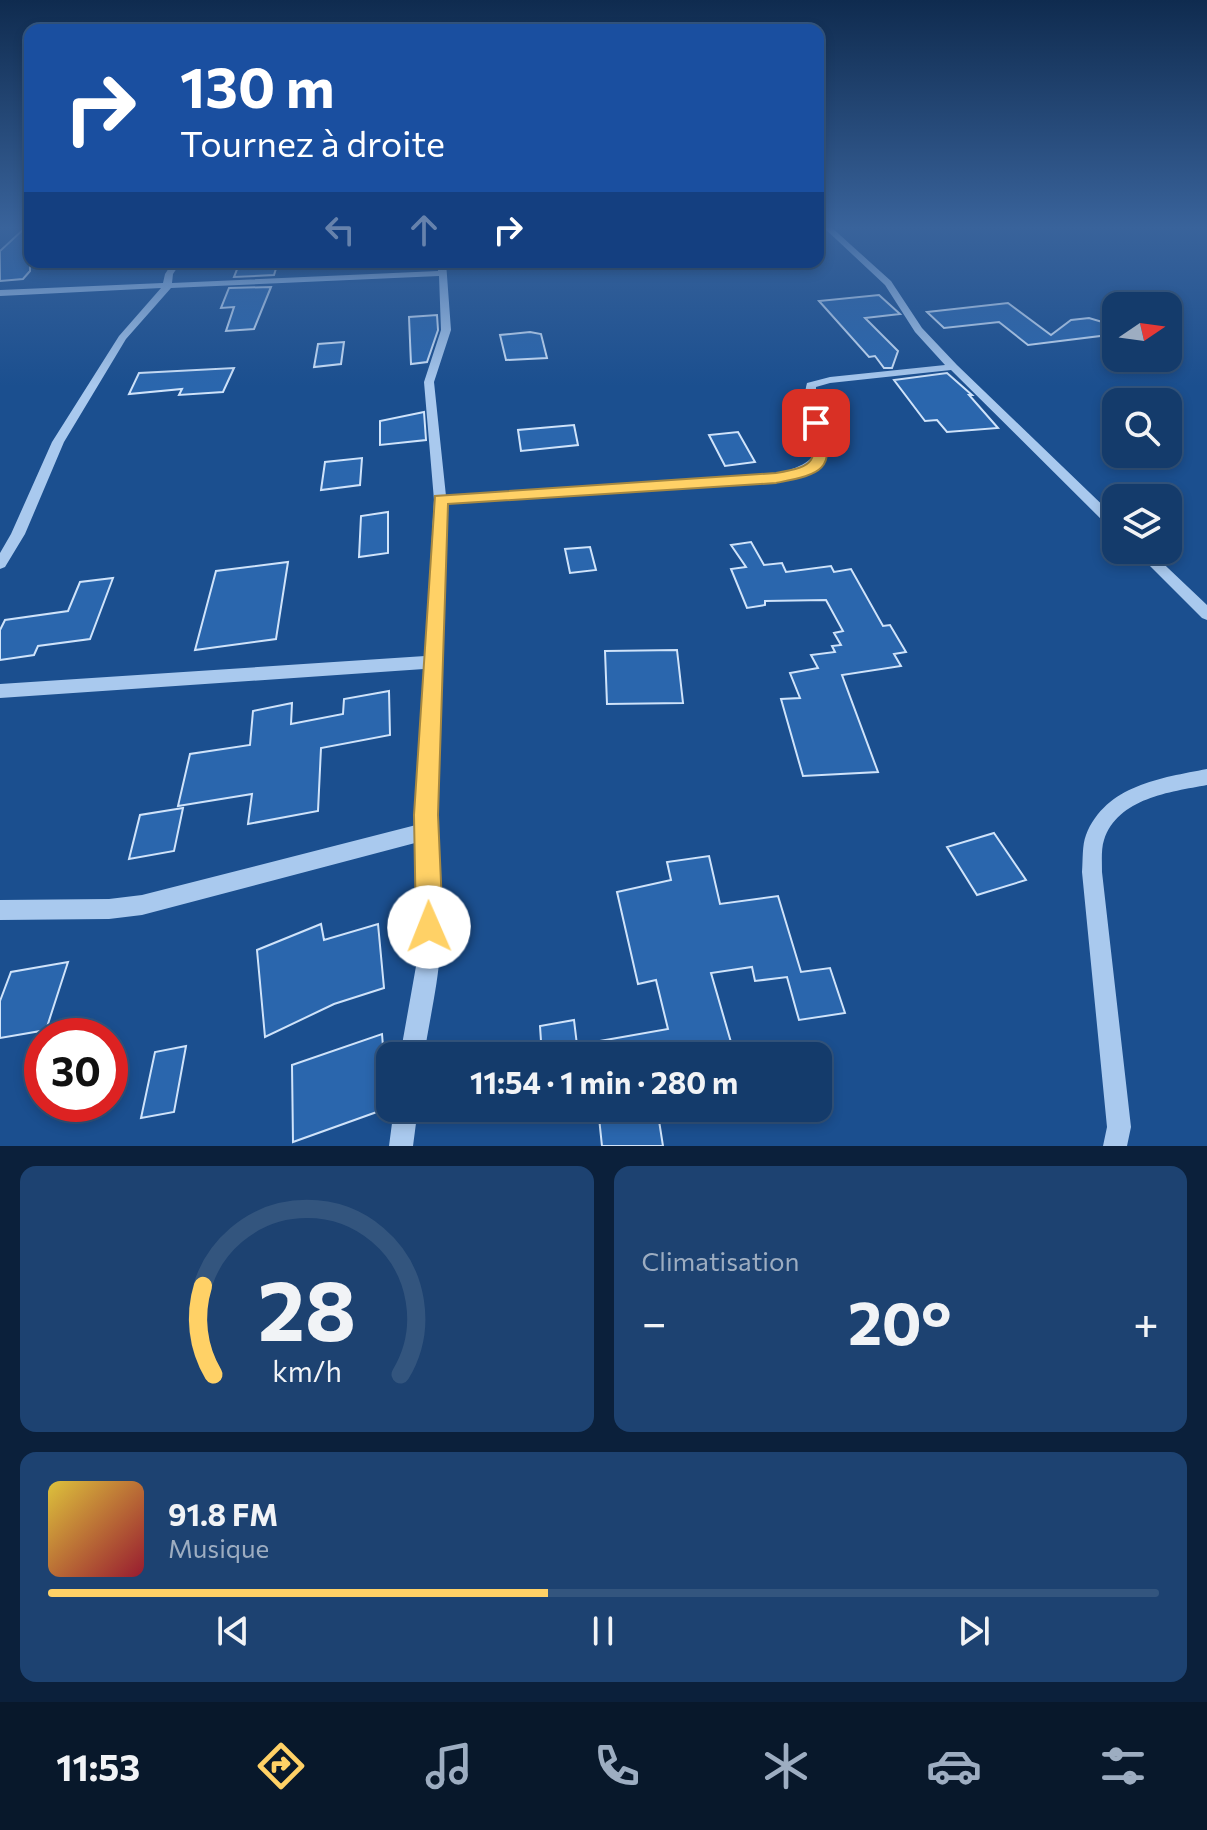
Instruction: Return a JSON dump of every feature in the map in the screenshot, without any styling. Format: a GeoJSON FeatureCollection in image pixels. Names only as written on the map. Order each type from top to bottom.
{"type":"FeatureCollection","features":[{"type":"Feature","properties":{"kind":"street"},"geometry":{"type":"LineString","coordinates":[[0,564],[18,534],[58,442],[122,338],[167,287],[168,279]]}},
{"type":"Feature","properties":{"kind":"street"},"geometry":{"type":"LineString","coordinates":[[0,293],[276,279]]}},
{"type":"Feature","properties":{"kind":"street"},"geometry":{"type":"LineString","coordinates":[[414,1042],[429,955],[430,899],[425,832],[440,500],[429,382],[446,330],[443,279]]}},
{"type":"Feature","properties":{"kind":"street"},"geometry":{"type":"LineString","coordinates":[[884,279],[918,330],[1102,512]]}},
{"type":"Feature","properties":{"kind":"street"},"geometry":{"type":"LineString","coordinates":[[440,500],[776,478],[804,472],[818,462],[823,451],[809,396],[811,385],[830,380],[953,367]]}},
{"type":"Feature","properties":{"kind":"street"},"geometry":{"type":"LineString","coordinates":[[1155,564],[1207,614]]}},
{"type":"Feature","properties":{"kind":"street"},"geometry":{"type":"LineString","coordinates":[[0,691],[433,662]]}},
{"type":"Feature","properties":{"kind":"street"},"geometry":{"type":"LineString","coordinates":[[1115,1146],[1119,1127],[1092,872],[1094,838],[1113,809],[1150,788],[1207,777]]}},
{"type":"Feature","properties":{"kind":"street"},"geometry":{"type":"LineString","coordinates":[[0,910],[109,909],[142,905],[425,832]]}},
{"type":"Feature","properties":{"kind":"street"},"geometry":{"type":"LineString","coordinates":[[401,1146],[404,1122]]}},
{"type":"Feature","properties":{"kind":"building"},"geometry":{"type":"Polygon","coordinates":[[[271,287],[254,329],[226,331],[234,307],[221,308],[229,288],[271,287]]]}},
{"type":"Feature","properties":{"kind":"building"},"geometry":{"type":"Polygon","coordinates":[[[879,295],[900,314],[865,318],[898,351],[892,368],[884,368],[875,356],[869,357],[819,301],[879,295]]]}},
{"type":"Feature","properties":{"kind":"building"},"geometry":{"type":"Polygon","coordinates":[[[1008,303],[1051,335],[1071,320],[1089,318],[1102,322],[1102,336],[1028,345],[999,322],[944,328],[927,312],[1008,303]]]}},
{"type":"Feature","properties":{"kind":"building"},"geometry":{"type":"Polygon","coordinates":[[[437,315],[438,330],[427,362],[411,364],[409,317],[437,315]]]}},
{"type":"Feature","properties":{"kind":"building"},"geometry":{"type":"Polygon","coordinates":[[[541,334],[547,358],[506,360],[500,335],[541,334]]]}},
{"type":"Feature","properties":{"kind":"building"},"geometry":{"type":"Polygon","coordinates":[[[344,342],[341,364],[314,367],[318,344],[344,342]]]}},
{"type":"Feature","properties":{"kind":"building"},"geometry":{"type":"Polygon","coordinates":[[[234,368],[223,392],[179,395],[182,389],[129,394],[139,373],[234,368]]]}},
{"type":"Feature","properties":{"kind":"building"},"geometry":{"type":"Polygon","coordinates":[[[947,373],[972,395],[969,395],[998,428],[947,432],[937,420],[925,421],[894,380],[947,373]]]}},
{"type":"Feature","properties":{"kind":"building"},"geometry":{"type":"Polygon","coordinates":[[[424,412],[426,440],[380,445],[380,421],[424,412]]]}},
{"type":"Feature","properties":{"kind":"building"},"geometry":{"type":"Polygon","coordinates":[[[574,425],[578,445],[521,451],[518,430],[574,425]]]}},
{"type":"Feature","properties":{"kind":"building"},"geometry":{"type":"Polygon","coordinates":[[[738,432],[755,462],[725,466],[709,435],[738,432]]]}},
{"type":"Feature","properties":{"kind":"building"},"geometry":{"type":"Polygon","coordinates":[[[362,458],[360,485],[321,490],[325,462],[362,458]]]}},
{"type":"Feature","properties":{"kind":"building"},"geometry":{"type":"Polygon","coordinates":[[[388,512],[388,553],[359,557],[361,516],[388,512]]]}},
{"type":"Feature","properties":{"kind":"building"},"geometry":{"type":"Polygon","coordinates":[[[751,542],[764,565],[782,563],[786,572],[831,566],[834,572],[851,569],[883,626],[890,625],[906,652],[894,654],[901,666],[842,675],[878,772],[803,776],[781,699],[800,698],[790,673],[818,668],[811,655],[835,652],[832,646],[841,645],[834,633],[843,631],[826,600],[765,601],[765,605],[747,608],[731,569],[746,567],[731,545],[751,542]]]}},
{"type":"Feature","properties":{"kind":"building"},"geometry":{"type":"Polygon","coordinates":[[[590,547],[596,570],[570,573],[565,549],[590,547]]]}},
{"type":"Feature","properties":{"kind":"building"},"geometry":{"type":"Polygon","coordinates":[[[288,562],[276,639],[195,650],[216,571],[288,562]]]}},
{"type":"Feature","properties":{"kind":"building"},"geometry":{"type":"Polygon","coordinates":[[[113,578],[90,639],[38,646],[34,655],[0,660],[0,630],[5,620],[68,611],[80,582],[113,578]]]}},
{"type":"Feature","properties":{"kind":"building"},"geometry":{"type":"Polygon","coordinates":[[[677,650],[683,703],[607,704],[605,651],[677,650]]]}},
{"type":"Feature","properties":{"kind":"building"},"geometry":{"type":"Polygon","coordinates":[[[389,691],[390,735],[321,748],[318,811],[248,824],[252,794],[178,806],[190,754],[250,745],[253,711],[292,703],[291,724],[343,714],[344,699],[389,691]]]}},
{"type":"Feature","properties":{"kind":"building"},"geometry":{"type":"Polygon","coordinates":[[[183,808],[174,851],[129,859],[140,815],[183,808]]]}},
{"type":"Feature","properties":{"kind":"building"},"geometry":{"type":"Polygon","coordinates":[[[994,833],[1026,880],[977,895],[947,847],[994,833]]]}},
{"type":"Feature","properties":{"kind":"building"},"geometry":{"type":"Polygon","coordinates":[[[709,856],[720,904],[778,896],[801,972],[830,968],[845,1013],[799,1020],[787,977],[755,981],[752,967],[711,973],[731,1042],[594,1042],[668,1029],[656,980],[638,984],[617,892],[671,880],[667,862],[709,856]]]}},
{"type":"Feature","properties":{"kind":"building"},"geometry":{"type":"Polygon","coordinates":[[[321,924],[324,940],[378,924],[384,988],[334,1004],[265,1037],[257,950],[321,924]]]}},
{"type":"Feature","properties":{"kind":"building"},"geometry":{"type":"Polygon","coordinates":[[[68,962],[50,1018],[24,1018],[24,1034],[0,1038],[0,1001],[11,972],[68,962]]]}},
{"type":"Feature","properties":{"kind":"building"},"geometry":{"type":"Polygon","coordinates":[[[574,1020],[577,1042],[541,1042],[540,1026],[574,1020]]]}},
{"type":"Feature","properties":{"kind":"building"},"geometry":{"type":"Polygon","coordinates":[[[382,1034],[383,1042],[376,1042],[376,1112],[293,1142],[292,1065],[382,1034]]]}},
{"type":"Feature","properties":{"kind":"building"},"geometry":{"type":"Polygon","coordinates":[[[186,1046],[174,1112],[141,1118],[155,1052],[186,1046]]]}},
{"type":"Feature","properties":{"kind":"building"},"geometry":{"type":"Polygon","coordinates":[[[599,1122],[659,1122],[663,1146],[602,1146],[599,1122]]]}},
{"type":"Feature","properties":{"kind":"route"},"geometry":{"type":"LineString","coordinates":[[429,927],[426,815],[440,500],[776,478],[804,472],[818,462],[823,451],[816,423]]}}]}
